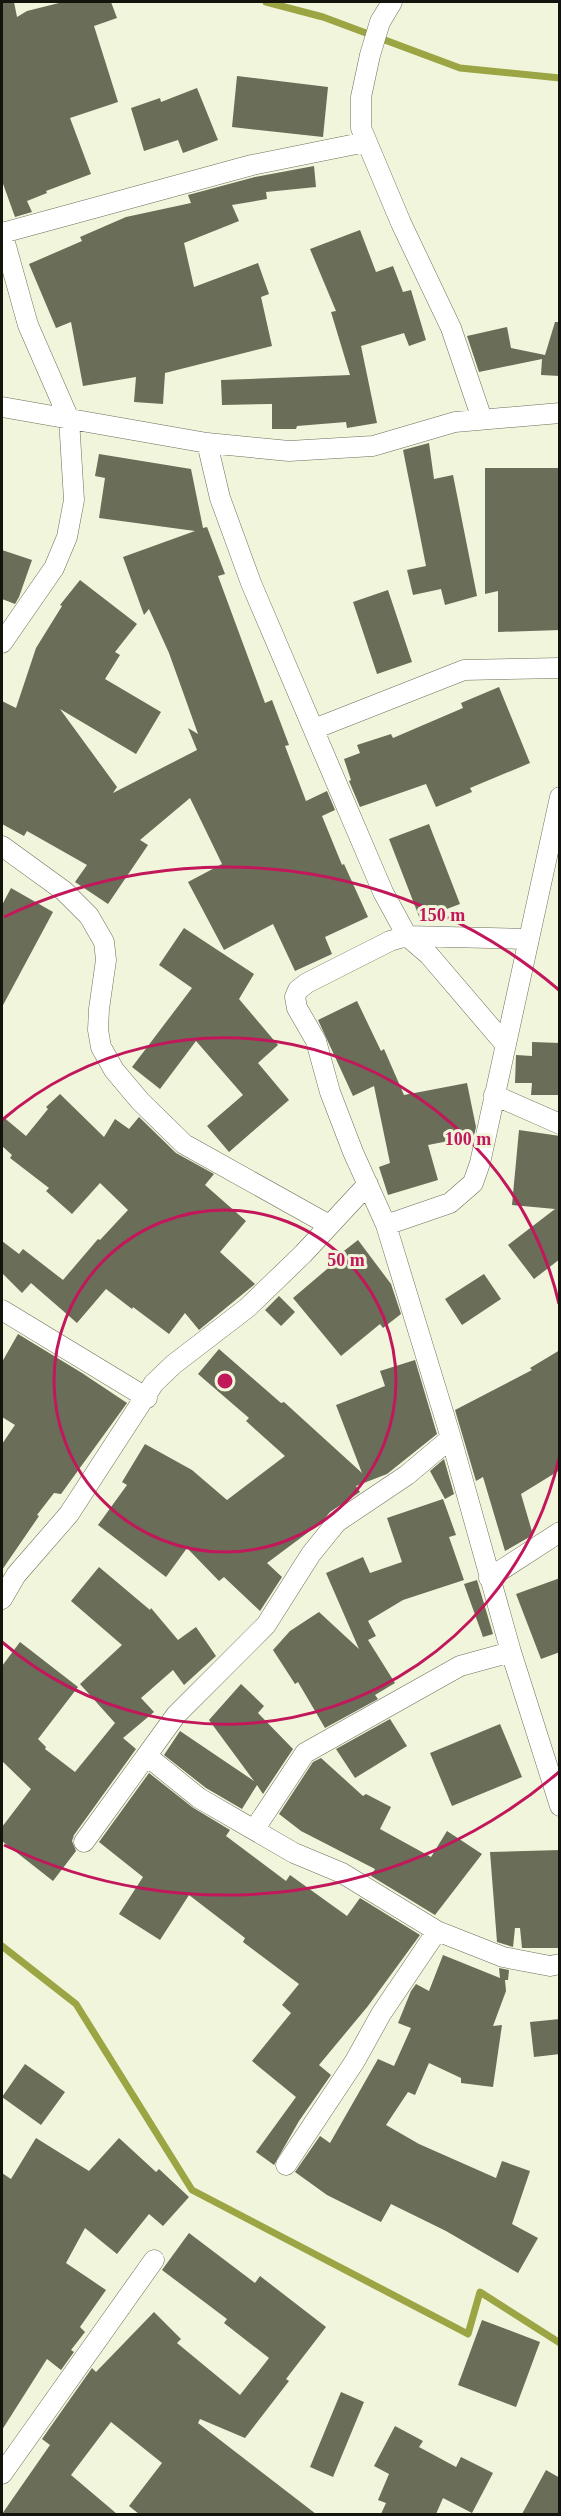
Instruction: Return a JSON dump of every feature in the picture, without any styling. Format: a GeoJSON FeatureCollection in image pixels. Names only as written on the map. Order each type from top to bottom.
{"type":"FeatureCollection","features":[{"type":"Feature","properties":{"kind":"street"},"geometry":{"type":"LineString","coordinates":[[392,2],[380,22],[361,97],[361,128],[401,223],[451,328],[482,419]]}},
{"type":"Feature","properties":{"kind":"street"},"geometry":{"type":"LineString","coordinates":[[2,643],[54,568],[67,537],[74,500],[69,419],[28,325],[2,232],[252,165],[366,142]]}},
{"type":"Feature","properties":{"kind":"street"},"geometry":{"type":"LineString","coordinates":[[2,407],[207,443],[289,451],[374,446],[455,422],[560,412]]}},
{"type":"Feature","properties":{"kind":"street"},"geometry":{"type":"LineString","coordinates":[[207,443],[220,498],[251,583],[384,892],[407,936],[429,955],[505,1044]]}},
{"type":"Feature","properties":{"kind":"street"},"geometry":{"type":"LineString","coordinates":[[314,729],[465,670],[560,668]]}},
{"type":"Feature","properties":{"kind":"street"},"geometry":{"type":"LineString","coordinates":[[386,1225],[450,1203],[473,1183],[480,1163],[527,939],[560,797]]}},
{"type":"Feature","properties":{"kind":"street"},"geometry":{"type":"LineString","coordinates":[[2,846],[64,891],[89,916],[104,942],[106,960],[99,1009],[101,1047],[114,1070],[184,1144],[329,1225]]}},
{"type":"Feature","properties":{"kind":"street"},"geometry":{"type":"LineString","coordinates":[[527,939],[407,936],[390,941],[307,983],[298,990],[295,997],[297,1008],[316,1041],[330,1092],[386,1225],[451,1438],[511,1652],[560,1806]]}},
{"type":"Feature","properties":{"kind":"street"},"geometry":{"type":"LineString","coordinates":[[494,1095],[560,1124]]}},
{"type":"Feature","properties":{"kind":"street"},"geometry":{"type":"LineString","coordinates":[[2,1599],[16,1575],[69,1514],[147,1398],[154,1383],[174,1364],[247,1308],[303,1254],[368,1184]]}},
{"type":"Feature","properties":{"kind":"street"},"geometry":{"type":"LineString","coordinates":[[2,1310],[147,1398]]}},
{"type":"Feature","properties":{"kind":"street"},"geometry":{"type":"LineString","coordinates":[[84,1842],[176,1715],[267,1625],[311,1554],[337,1522],[407,1475],[451,1438]]}},
{"type":"Feature","properties":{"kind":"street"},"geometry":{"type":"LineString","coordinates":[[489,1578],[560,1532]]}},
{"type":"Feature","properties":{"kind":"street"},"geometry":{"type":"LineString","coordinates":[[254,1830],[305,1753],[460,1666],[511,1652]]}},
{"type":"Feature","properties":{"kind":"street"},"geometry":{"type":"LineString","coordinates":[[147,1756],[198,1798],[294,1853],[342,1873],[437,1931],[502,1957],[550,1965],[560,1964]]}},
{"type":"Feature","properties":{"kind":"street"},"geometry":{"type":"LineString","coordinates":[[286,2165],[355,2061],[381,2014],[437,1931]]}},
{"type":"Feature","properties":{"kind":"street"},"geometry":{"type":"LineString","coordinates":[[2,2474],[154,2260]]}},
{"type":"Feature","properties":{"kind":"building"},"geometry":{"type":"Polygon","coordinates":[[[2,2],[14,2],[17,17],[27,11],[63,2],[111,2],[117,18],[94,26],[118,102],[70,118],[91,174],[46,191],[47,193],[27,201],[32,212],[15,217],[2,181],[2,2]]]}},
{"type":"Feature","properties":{"kind":"building"},"geometry":{"type":"Polygon","coordinates":[[[237,76],[328,87],[323,137],[232,127],[237,76]]]}},
{"type":"Feature","properties":{"kind":"building"},"geometry":{"type":"Polygon","coordinates":[[[197,88],[218,140],[183,153],[178,140],[144,151],[131,108],[160,98],[161,102],[197,88]]]}},
{"type":"Feature","properties":{"kind":"building"},"geometry":{"type":"Polygon","coordinates":[[[314,166],[316,187],[266,192],[267,199],[232,205],[239,221],[184,243],[194,287],[258,263],[269,294],[261,297],[272,346],[165,373],[163,404],[134,402],[136,377],[83,386],[71,322],[56,328],[29,264],[82,241],[80,237],[126,217],[191,203],[188,195],[255,177],[314,166]]]}},
{"type":"Feature","properties":{"kind":"building"},"geometry":{"type":"Polygon","coordinates":[[[360,230],[376,272],[393,266],[403,292],[411,290],[426,340],[409,346],[404,333],[361,346],[377,423],[347,428],[346,422],[297,426],[296,429],[272,429],[272,404],[222,405],[221,380],[350,375],[331,312],[336,311],[310,249],[360,230]]]}},
{"type":"Feature","properties":{"kind":"building"},"geometry":{"type":"Polygon","coordinates":[[[555,322],[560,322],[560,376],[541,375],[542,359],[479,372],[467,336],[507,327],[511,348],[545,355],[555,322]]]}},
{"type":"Feature","properties":{"kind":"building"},"geometry":{"type":"Polygon","coordinates":[[[429,443],[434,479],[453,475],[477,596],[445,605],[441,589],[413,595],[407,570],[426,566],[403,450],[429,443]]]}},
{"type":"Feature","properties":{"kind":"building"},"geometry":{"type":"Polygon","coordinates":[[[99,454],[191,469],[203,528],[207,527],[225,574],[218,576],[265,703],[272,700],[289,745],[285,746],[306,801],[327,791],[335,810],[322,816],[342,865],[344,864],[368,917],[325,937],[332,954],[295,971],[273,924],[224,950],[188,882],[222,864],[190,798],[140,840],[148,845],[108,904],[75,882],[87,865],[27,831],[24,836],[2,824],[2,701],[16,708],[36,648],[62,606],[60,605],[80,580],[137,624],[115,652],[120,655],[105,679],[161,712],[136,754],[60,709],[117,787],[113,793],[197,750],[188,728],[198,734],[169,653],[149,609],[144,615],[123,557],[195,531],[99,518],[105,478],[95,476],[99,454]]]}},
{"type":"Feature","properties":{"kind":"building"},"geometry":{"type":"Polygon","coordinates":[[[485,468],[560,468],[560,630],[498,632],[498,591],[485,594],[485,468]]]}},
{"type":"Feature","properties":{"kind":"building"},"geometry":{"type":"Polygon","coordinates":[[[2,550],[32,560],[15,604],[2,599],[2,550]]]}},
{"type":"Feature","properties":{"kind":"building"},"geometry":{"type":"Polygon","coordinates":[[[388,590],[412,662],[377,674],[353,602],[388,590]]]}},
{"type":"Feature","properties":{"kind":"building"},"geometry":{"type":"Polygon","coordinates":[[[499,687],[530,763],[470,788],[472,792],[436,807],[426,784],[360,807],[349,781],[351,780],[344,759],[360,753],[357,745],[391,734],[393,738],[463,708],[461,703],[499,687]]]}},
{"type":"Feature","properties":{"kind":"building"},"geometry":{"type":"Polygon","coordinates":[[[429,824],[460,904],[420,919],[389,839],[429,824]]]}},
{"type":"Feature","properties":{"kind":"building"},"geometry":{"type":"Polygon","coordinates":[[[11,888],[53,912],[2,1007],[2,905],[11,888]]]}},
{"type":"Feature","properties":{"kind":"building"},"geometry":{"type":"Polygon","coordinates":[[[184,928],[254,974],[239,999],[278,1045],[258,1063],[289,1100],[229,1152],[207,1126],[243,1095],[196,1041],[160,1089],[132,1067],[192,988],[159,965],[184,928]]]}},
{"type":"Feature","properties":{"kind":"building"},"geometry":{"type":"Polygon","coordinates":[[[357,1001],[381,1051],[384,1049],[404,1095],[467,1083],[476,1127],[474,1136],[428,1145],[438,1180],[388,1195],[379,1167],[390,1163],[374,1086],[353,1096],[318,1020],[357,1001]]]}},
{"type":"Feature","properties":{"kind":"building"},"geometry":{"type":"Polygon","coordinates":[[[532,1042],[560,1043],[560,1095],[531,1095],[532,1083],[515,1083],[516,1055],[532,1056],[532,1042]]]}},
{"type":"Feature","properties":{"kind":"building"},"geometry":{"type":"Polygon","coordinates":[[[60,1094],[104,1137],[115,1119],[129,1129],[139,1117],[176,1153],[214,1174],[205,1185],[246,1221],[220,1252],[255,1284],[199,1330],[185,1313],[169,1334],[106,1289],[77,1323],[31,1283],[22,1293],[2,1273],[2,1241],[19,1254],[23,1249],[63,1280],[98,1239],[100,1240],[128,1210],[100,1183],[72,1214],[46,1191],[49,1188],[10,1158],[12,1155],[2,1146],[2,1116],[26,1136],[48,1109],[46,1107],[60,1094]]]}},
{"type":"Feature","properties":{"kind":"building"},"geometry":{"type":"Polygon","coordinates":[[[519,1130],[560,1136],[560,1259],[534,1279],[508,1245],[555,1209],[512,1205],[519,1130]]]}},
{"type":"Feature","properties":{"kind":"building"},"geometry":{"type":"Polygon","coordinates":[[[358,1240],[391,1284],[401,1314],[383,1328],[380,1324],[341,1356],[293,1298],[333,1264],[331,1261],[358,1240]]]}},
{"type":"Feature","properties":{"kind":"building"},"geometry":{"type":"Polygon","coordinates":[[[484,1274],[501,1299],[462,1325],[445,1299],[484,1274]]]}},
{"type":"Feature","properties":{"kind":"building"},"geometry":{"type":"Polygon","coordinates":[[[279,1296],[295,1312],[281,1326],[265,1310],[279,1296]]]}},
{"type":"Feature","properties":{"kind":"building"},"geometry":{"type":"Polygon","coordinates":[[[18,1334],[127,1403],[61,1494],[54,1493],[37,1515],[39,1516],[2,1570],[2,1444],[15,1425],[2,1417],[2,1362],[18,1334]]]}},
{"type":"Feature","properties":{"kind":"building"},"geometry":{"type":"Polygon","coordinates":[[[219,1349],[281,1403],[284,1402],[362,1473],[336,1405],[385,1386],[380,1371],[415,1360],[437,1434],[387,1474],[356,1486],[360,1492],[330,1512],[322,1522],[267,1563],[282,1577],[260,1611],[224,1577],[219,1581],[187,1548],[166,1577],[98,1525],[127,1485],[122,1482],[145,1444],[192,1470],[227,1500],[285,1456],[246,1421],[249,1418],[198,1374],[219,1349]]]}},
{"type":"Feature","properties":{"kind":"building"},"geometry":{"type":"Polygon","coordinates":[[[560,1350],[560,1470],[521,1494],[533,1535],[505,1551],[483,1477],[476,1481],[455,1410],[532,1370],[530,1368],[560,1350]]]}},
{"type":"Feature","properties":{"kind":"building"},"geometry":{"type":"Polygon","coordinates":[[[444,1459],[454,1494],[445,1499],[430,1471],[444,1459]]]}},
{"type":"Feature","properties":{"kind":"building"},"geometry":{"type":"Polygon","coordinates":[[[443,1499],[456,1535],[449,1537],[464,1580],[403,1600],[368,1621],[376,1636],[368,1640],[395,1683],[375,1695],[378,1699],[325,1728],[298,1682],[295,1684],[273,1650],[290,1631],[319,1612],[359,1649],[326,1573],[363,1557],[370,1573],[402,1562],[387,1518],[443,1499]]]}},
{"type":"Feature","properties":{"kind":"building"},"geometry":{"type":"Polygon","coordinates":[[[99,1567],[150,1610],[151,1608],[178,1640],[196,1627],[216,1656],[184,1685],[173,1670],[141,1698],[154,1712],[123,1738],[136,1749],[74,1835],[72,1841],[76,1851],[53,1881],[2,1841],[2,1827],[31,1789],[2,1761],[2,1666],[20,1642],[78,1687],[38,1739],[46,1747],[45,1749],[75,1772],[115,1723],[80,1684],[122,1645],[71,1601],[99,1567]]]}},
{"type":"Feature","properties":{"kind":"building"},"geometry":{"type":"Polygon","coordinates":[[[560,1578],[560,1652],[541,1659],[516,1594],[560,1578]]]}},
{"type":"Feature","properties":{"kind":"building"},"geometry":{"type":"Polygon","coordinates":[[[477,1580],[493,1634],[483,1637],[464,1584],[477,1580]]]}},
{"type":"Feature","properties":{"kind":"building"},"geometry":{"type":"Polygon","coordinates":[[[241,1684],[264,1706],[258,1713],[293,1749],[263,1794],[257,1785],[242,1809],[206,1788],[164,1755],[180,1731],[254,1781],[209,1720],[241,1684]]]}},
{"type":"Feature","properties":{"kind":"building"},"geometry":{"type":"Polygon","coordinates":[[[390,1719],[407,1746],[355,1778],[336,1749],[390,1719]]]}},
{"type":"Feature","properties":{"kind":"building"},"geometry":{"type":"Polygon","coordinates":[[[500,1724],[522,1777],[452,1806],[430,1753],[500,1724]]]}},
{"type":"Feature","properties":{"kind":"building"},"geometry":{"type":"Polygon","coordinates":[[[321,1758],[363,1796],[366,1794],[391,1807],[380,1829],[431,1857],[447,1831],[482,1854],[435,1915],[371,1876],[375,1869],[301,1831],[279,1814],[313,1762],[321,1758]]]}},
{"type":"Feature","properties":{"kind":"building"},"geometry":{"type":"Polygon","coordinates":[[[149,1773],[192,1807],[230,1830],[226,1836],[286,1881],[290,1875],[347,1916],[360,1898],[420,1935],[368,2006],[319,2065],[331,2075],[299,2121],[274,2165],[256,2152],[296,2097],[252,2061],[291,2013],[282,2005],[299,1984],[243,1942],[245,1938],[189,1895],[160,1940],[119,1914],[143,1877],[99,1842],[149,1773]]]}},
{"type":"Feature","properties":{"kind":"building"},"geometry":{"type":"Polygon","coordinates":[[[560,1850],[560,1948],[522,1948],[520,1928],[515,1928],[513,1947],[497,1942],[490,1852],[560,1850]]]}},
{"type":"Feature","properties":{"kind":"building"},"geometry":{"type":"Polygon","coordinates":[[[443,1955],[500,1978],[499,1968],[509,1970],[508,1980],[505,1980],[506,1991],[493,2026],[502,2025],[493,2087],[461,2083],[461,2078],[429,2063],[415,2095],[408,2092],[386,2125],[419,2144],[496,2178],[502,2161],[530,2171],[512,2224],[538,2238],[518,2273],[446,2231],[391,2204],[381,2222],[327,2195],[295,2172],[320,2136],[330,2143],[378,2059],[394,2066],[411,2028],[398,2023],[411,1991],[416,1984],[429,1991],[443,1955]]]}},
{"type":"Feature","properties":{"kind":"building"},"geometry":{"type":"Polygon","coordinates":[[[560,2019],[560,2054],[534,2057],[530,2022],[560,2019]]]}},
{"type":"Feature","properties":{"kind":"building"},"geometry":{"type":"Polygon","coordinates":[[[25,2064],[65,2092],[41,2125],[2,2097],[25,2064]]]}},
{"type":"Feature","properties":{"kind":"building"},"geometry":{"type":"Polygon","coordinates":[[[36,2138],[89,2171],[119,2138],[156,2172],[159,2169],[189,2197],[163,2226],[149,2214],[117,2254],[85,2228],[66,2263],[106,2290],[80,2327],[85,2332],[71,2350],[74,2352],[61,2370],[47,2359],[2,2430],[2,2173],[11,2179],[36,2138]]]}},
{"type":"Feature","properties":{"kind":"building"},"geometry":{"type":"Polygon","coordinates":[[[189,2233],[255,2283],[260,2276],[326,2327],[286,2379],[289,2381],[245,2438],[200,2419],[198,2423],[316,2514],[139,2514],[129,2506],[162,2463],[111,2422],[71,2475],[117,2514],[2,2514],[50,2445],[42,2439],[92,2368],[96,2372],[154,2312],[181,2339],[177,2343],[240,2395],[269,2358],[224,2323],[227,2319],[162,2270],[189,2233]]]}},
{"type":"Feature","properties":{"kind":"building"},"geometry":{"type":"Polygon","coordinates":[[[482,2320],[540,2342],[516,2407],[458,2385],[482,2320]]]}},
{"type":"Feature","properties":{"kind":"building"},"geometry":{"type":"Polygon","coordinates":[[[341,2392],[364,2402],[333,2477],[310,2467],[341,2392]]]}},
{"type":"Feature","properties":{"kind":"building"},"geometry":{"type":"Polygon","coordinates":[[[395,2426],[423,2441],[419,2447],[456,2467],[461,2457],[493,2473],[472,2513],[443,2498],[436,2514],[381,2514],[386,2503],[378,2500],[389,2474],[374,2466],[395,2426]]]}},
{"type":"Feature","properties":{"kind":"building"},"geometry":{"type":"Polygon","coordinates":[[[546,2470],[560,2478],[560,2514],[522,2514],[546,2470]]]}},
{"type":"Feature","properties":{"kind":"waterway"},"geometry":{"type":"LineString","coordinates":[[266,2],[323,17],[460,68],[560,78]]}},
{"type":"Feature","properties":{"kind":"waterway"},"geometry":{"type":"LineString","coordinates":[[2,1946],[76,2004],[192,2190],[468,2334],[480,2292],[560,2343]]}}]}
